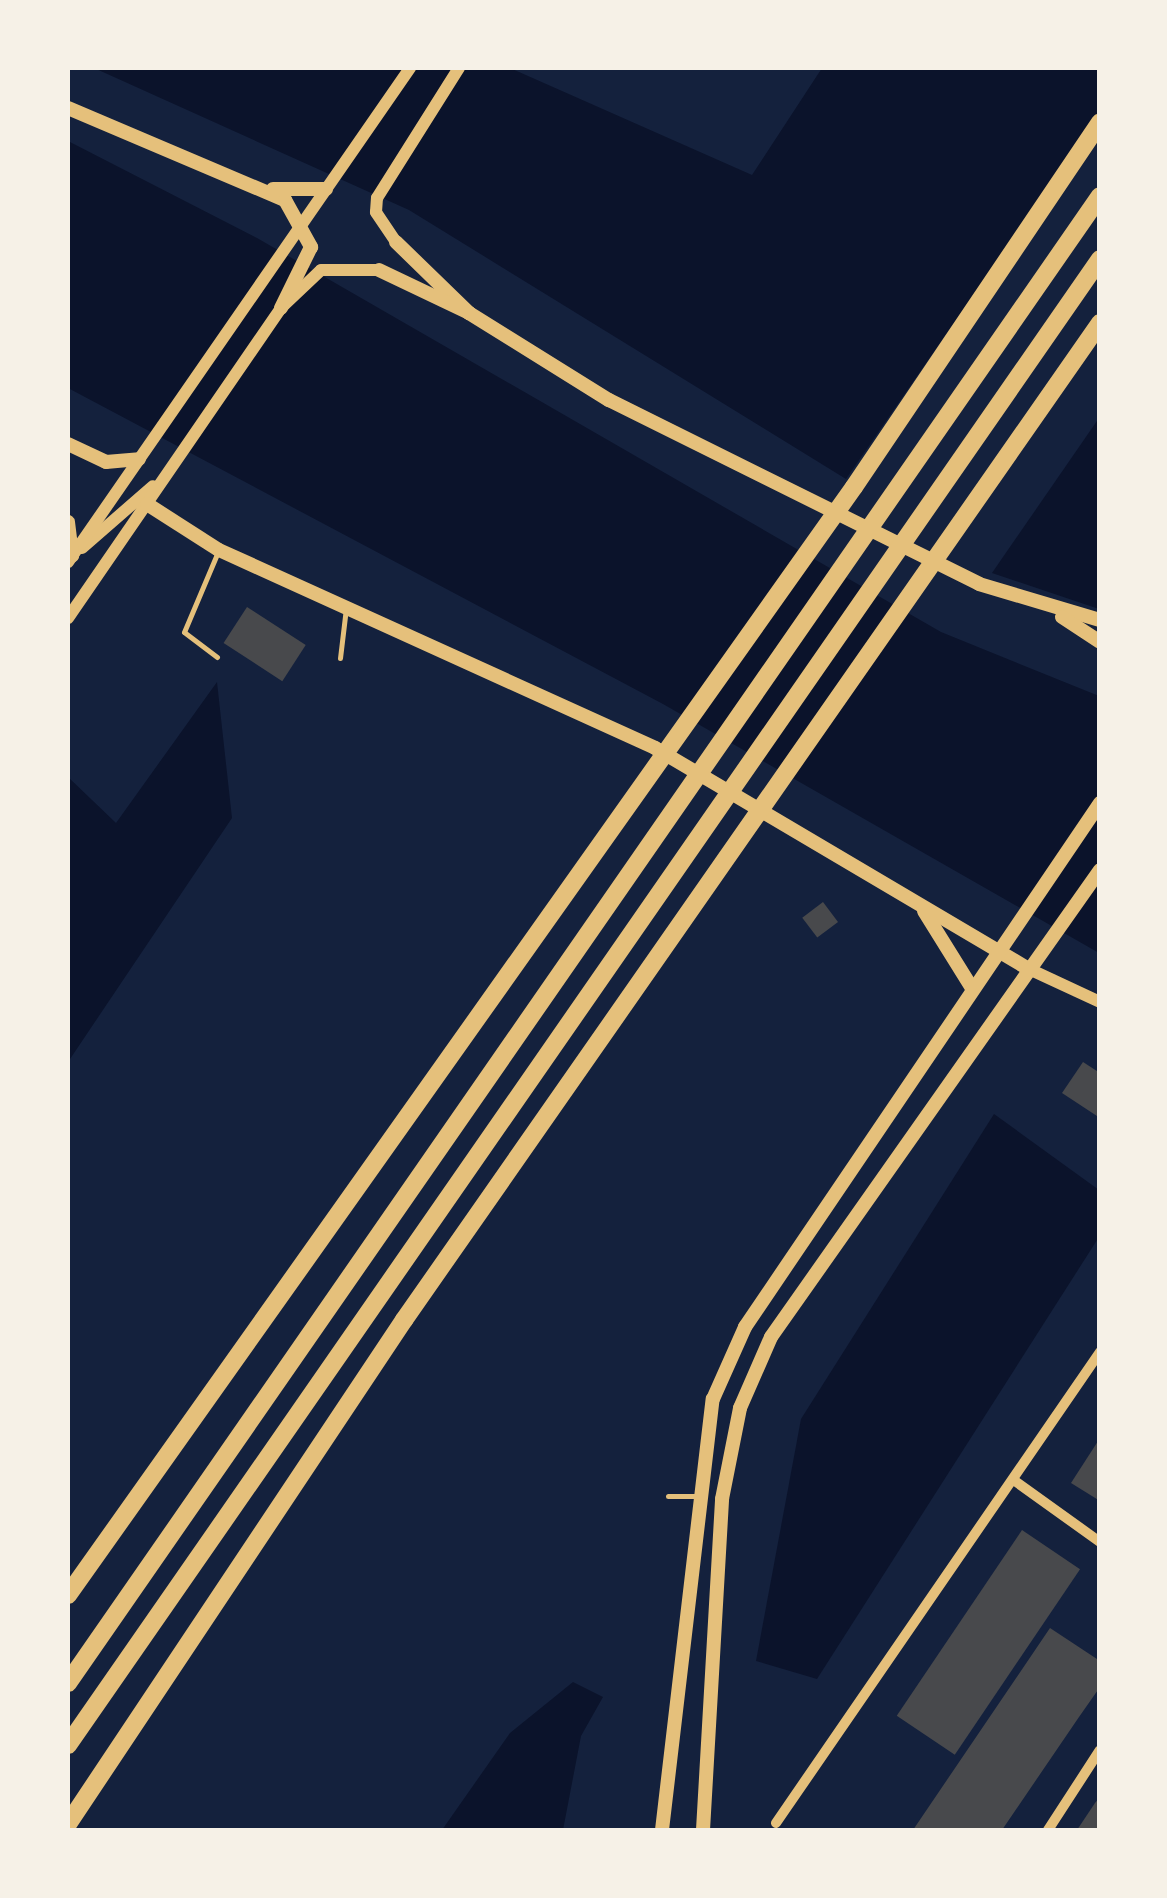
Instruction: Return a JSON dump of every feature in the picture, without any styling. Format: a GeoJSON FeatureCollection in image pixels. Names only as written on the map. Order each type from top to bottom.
{"type":"FeatureCollection","features":[{"type":"Feature","properties":{"kind":"highway"},"geometry":{"type":"LineString","coordinates":[[68,1595],[854,487],[1100,122]]}},
{"type":"Feature","properties":{"kind":"highway"},"geometry":{"type":"LineString","coordinates":[[68,1683],[1100,196]]}},
{"type":"Feature","properties":{"kind":"highway"},"geometry":{"type":"LineString","coordinates":[[68,1744],[1100,259]]}},
{"type":"Feature","properties":{"kind":"highway"},"geometry":{"type":"LineString","coordinates":[[68,1824],[937,547],[1100,323]]}},
{"type":"Feature","properties":{"kind":"main road"},"geometry":{"type":"LineString","coordinates":[[68,108],[273,189],[303,221],[315,265],[281,308]]}},
{"type":"Feature","properties":{"kind":"main road"},"geometry":{"type":"LineString","coordinates":[[273,189],[330,183]]}},
{"type":"Feature","properties":{"kind":"main road"},"geometry":{"type":"LineString","coordinates":[[396,242],[469,313]]}},
{"type":"Feature","properties":{"kind":"main road"},"geometry":{"type":"LineString","coordinates":[[379,270],[469,313],[668,431],[979,584],[1057,614],[1100,642]]}},
{"type":"Feature","properties":{"kind":"main road"},"geometry":{"type":"LineString","coordinates":[[68,444],[106,462],[143,452]]}},
{"type":"Feature","properties":{"kind":"main road"},"geometry":{"type":"LineString","coordinates":[[147,504],[219,550],[346,600],[655,748],[1029,969]]}},
{"type":"Feature","properties":{"kind":"main road"},"geometry":{"type":"LineString","coordinates":[[68,522],[70,559]]}},
{"type":"Feature","properties":{"kind":"main road"},"geometry":{"type":"LineString","coordinates":[[1057,614],[1100,620]]}},
{"type":"Feature","properties":{"kind":"main road"},"geometry":{"type":"LineString","coordinates":[[662,1830],[698,1496],[713,1399],[744,1327],[1100,803]]}},
{"type":"Feature","properties":{"kind":"main road"},"geometry":{"type":"LineString","coordinates":[[703,1830],[722,1500],[740,1408],[772,1336],[1100,870]]}},
{"type":"Feature","properties":{"kind":"main road"},"geometry":{"type":"LineString","coordinates":[[909,896],[947,939],[972,988]]}},
{"type":"Feature","properties":{"kind":"street"},"geometry":{"type":"LineString","coordinates":[[70,559],[410,68]]}},
{"type":"Feature","properties":{"kind":"street"},"geometry":{"type":"LineString","coordinates":[[396,242],[376,212],[378,198],[458,68]]}},
{"type":"Feature","properties":{"kind":"street"},"geometry":{"type":"LineString","coordinates":[[315,265],[379,270]]}},
{"type":"Feature","properties":{"kind":"street"},"geometry":{"type":"LineString","coordinates":[[68,618],[281,308]]}},
{"type":"Feature","properties":{"kind":"street"},"geometry":{"type":"LineString","coordinates":[[70,559],[169,472]]}},
{"type":"Feature","properties":{"kind":"street"},"geometry":{"type":"LineString","coordinates":[[1029,969],[1100,1002]]}},
{"type":"Feature","properties":{"kind":"street"},"geometry":{"type":"LineString","coordinates":[[776,1824],[1100,1352]]}},
{"type":"Feature","properties":{"kind":"street"},"geometry":{"type":"LineString","coordinates":[[1015,1481],[1100,1542]]}},
{"type":"Feature","properties":{"kind":"street"},"geometry":{"type":"LineString","coordinates":[[1048,1830],[1100,1750]]}},
{"type":"Feature","properties":{"kind":"lane"},"geometry":{"type":"LineString","coordinates":[[217,656],[184,632],[219,550]]}},
{"type":"Feature","properties":{"kind":"lane"},"geometry":{"type":"LineString","coordinates":[[340,658],[346,600]]}},
{"type":"Feature","properties":{"kind":"lane"},"geometry":{"type":"LineString","coordinates":[[668,1496],[698,1496]]}},
{"type":"Feature","properties":{"kind":"water"},"geometry":{"type":"Polygon","coordinates":[[[94,68],[510,68],[752,175],[822,68],[1099,68],[1100,111],[846,479],[409,210],[94,68]]]}},
{"type":"Feature","properties":{"kind":"water"},"geometry":{"type":"Polygon","coordinates":[[[68,141],[257,238],[941,632],[1099,696],[1099,953],[663,704],[68,388],[68,141]]]}},
{"type":"Feature","properties":{"kind":"water"},"geometry":{"type":"Polygon","coordinates":[[[1099,418],[1099,609],[992,573],[1099,418]]]}},
{"type":"Feature","properties":{"kind":"water"},"geometry":{"type":"Polygon","coordinates":[[[217,682],[232,818],[68,1062],[68,777],[116,823],[217,682]]]}},
{"type":"Feature","properties":{"kind":"water"},"geometry":{"type":"Polygon","coordinates":[[[994,1114],[1099,1190],[1099,1237],[817,1679],[756,1661],[801,1419],[994,1114]]]}},
{"type":"Feature","properties":{"kind":"water"},"geometry":{"type":"Polygon","coordinates":[[[573,1682],[603,1697],[581,1736],[563,1830],[442,1830],[510,1733],[573,1682]]]}},
{"type":"Feature","properties":{"kind":"building"},"geometry":{"type":"Polygon","coordinates":[[[247,607],[306,645],[282,681],[224,643],[247,607]]]}},
{"type":"Feature","properties":{"kind":"building"},"geometry":{"type":"Polygon","coordinates":[[[823,902],[838,922],[817,938],[802,918],[823,902]]]}},
{"type":"Feature","properties":{"kind":"building"},"geometry":{"type":"Polygon","coordinates":[[[1083,1062],[1100,1073],[1100,1118],[1062,1093],[1083,1062]]]}},
{"type":"Feature","properties":{"kind":"building"},"geometry":{"type":"Polygon","coordinates":[[[1100,1438],[1100,1501],[1071,1483],[1100,1438]]]}},
{"type":"Feature","properties":{"kind":"building"},"geometry":{"type":"Polygon","coordinates":[[[1022,1530],[1080,1569],[955,1755],[897,1716],[1022,1530]]]}},
{"type":"Feature","properties":{"kind":"building"},"geometry":{"type":"Polygon","coordinates":[[[1050,1628],[1100,1661],[1100,1687],[1002,1830],[913,1830],[1050,1628]]]}},
{"type":"Feature","properties":{"kind":"building"},"geometry":{"type":"Polygon","coordinates":[[[1100,1797],[1100,1830],[1077,1830],[1095,1803],[1100,1797]]]}}]}
